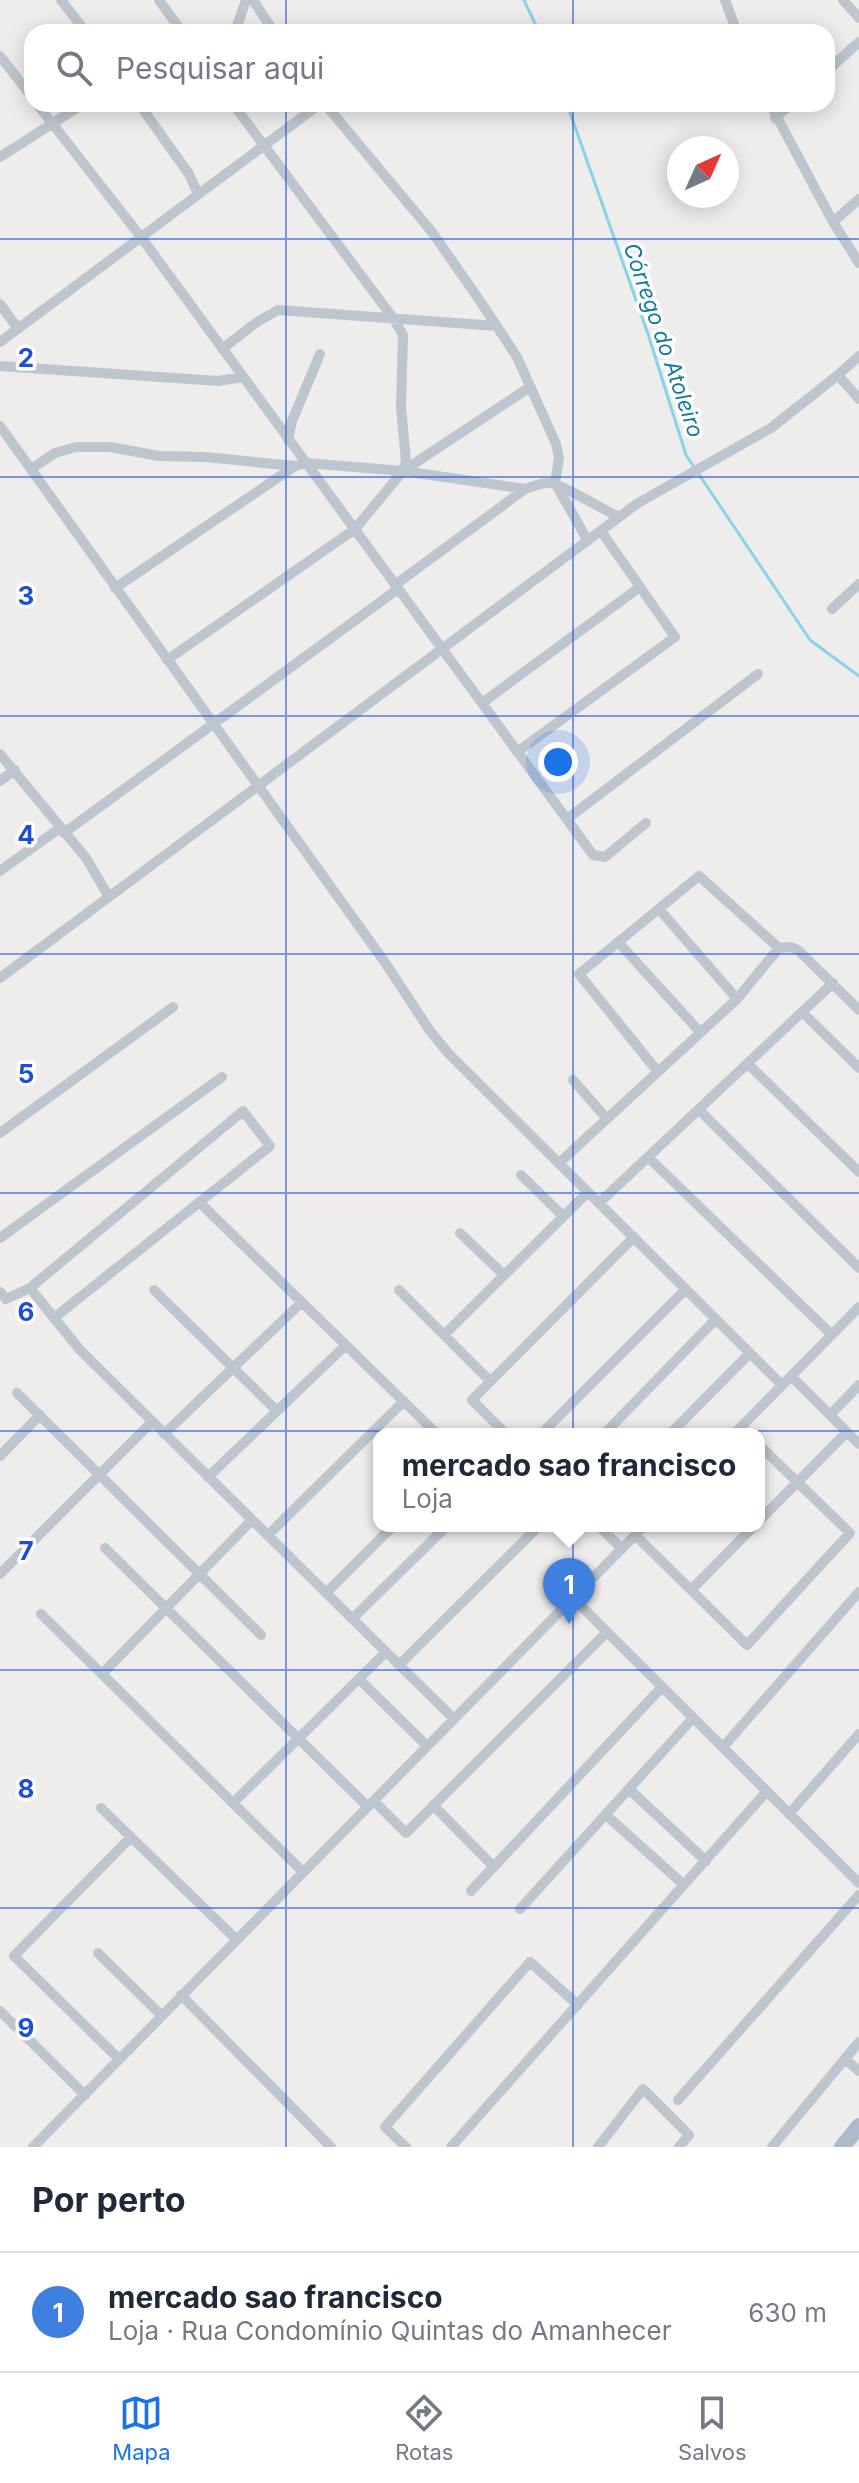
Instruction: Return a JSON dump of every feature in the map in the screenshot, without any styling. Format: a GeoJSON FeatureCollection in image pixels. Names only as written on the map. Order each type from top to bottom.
{"type":"FeatureCollection","features":[{"type":"Feature","properties":{"kind":"main road"},"geometry":{"type":"LineString","coordinates":[[842,2147],[859,2126]]}},
{"type":"Feature","properties":{"kind":"street"},"geometry":{"type":"LineString","coordinates":[[61,0],[80,24]]}},
{"type":"Feature","properties":{"kind":"street"},"geometry":{"type":"LineString","coordinates":[[159,0],[176,24]]}},
{"type":"Feature","properties":{"kind":"street"},"geometry":{"type":"LineString","coordinates":[[238,24],[246,0]]}},
{"type":"Feature","properties":{"kind":"street"},"geometry":{"type":"LineString","coordinates":[[253,0],[269,24]]}},
{"type":"Feature","properties":{"kind":"street"},"geometry":{"type":"LineString","coordinates":[[725,0],[734,24]]}},
{"type":"Feature","properties":{"kind":"street"},"geometry":{"type":"LineString","coordinates":[[843,0],[859,18]]}},
{"type":"Feature","properties":{"kind":"street"},"geometry":{"type":"LineString","coordinates":[[835,64],[859,42]]}},
{"type":"Feature","properties":{"kind":"street"},"geometry":{"type":"LineString","coordinates":[[0,56],[24,87]]}},
{"type":"Feature","properties":{"kind":"street"},"geometry":{"type":"LineString","coordinates":[[43,112],[141,237],[288,440],[300,465],[355,529],[593,855],[605,857],[613,853],[646,823]]}},
{"type":"Feature","properties":{"kind":"street"},"geometry":{"type":"LineString","coordinates":[[0,157],[72,112]]}},
{"type":"Feature","properties":{"kind":"street"},"geometry":{"type":"LineString","coordinates":[[145,112],[189,174],[198,194]]}},
{"type":"Feature","properties":{"kind":"street"},"geometry":{"type":"LineString","coordinates":[[239,112],[403,335],[401,407],[406,461],[403,471]]}},
{"type":"Feature","properties":{"kind":"street"},"geometry":{"type":"LineString","coordinates":[[0,342],[311,112]]}},
{"type":"Feature","properties":{"kind":"street"},"geometry":{"type":"LineString","coordinates":[[329,112],[432,232],[517,357],[556,444],[559,458],[555,483],[588,541]]}},
{"type":"Feature","properties":{"kind":"street"},"geometry":{"type":"LineString","coordinates":[[773,112],[859,263]]}},
{"type":"Feature","properties":{"kind":"street"},"geometry":{"type":"LineString","coordinates":[[775,118],[782,112]]}},
{"type":"Feature","properties":{"kind":"street"},"geometry":{"type":"LineString","coordinates":[[833,222],[859,199]]}},
{"type":"Feature","properties":{"kind":"street"},"geometry":{"type":"LineString","coordinates":[[473,324],[480,301]]}},
{"type":"Feature","properties":{"kind":"street"},"geometry":{"type":"LineString","coordinates":[[0,304],[18,329]]}},
{"type":"Feature","properties":{"kind":"street"},"geometry":{"type":"LineString","coordinates":[[222,349],[278,310],[497,326]]}},
{"type":"Feature","properties":{"kind":"street"},"geometry":{"type":"LineString","coordinates":[[288,440],[292,421],[320,354]]}},
{"type":"Feature","properties":{"kind":"street"},"geometry":{"type":"LineString","coordinates":[[0,978],[619,517],[771,428],[859,356]]}},
{"type":"Feature","properties":{"kind":"street"},"geometry":{"type":"LineString","coordinates":[[0,366],[218,381],[243,377]]}},
{"type":"Feature","properties":{"kind":"street"},"geometry":{"type":"LineString","coordinates":[[838,375],[859,399]]}},
{"type":"Feature","properties":{"kind":"street"},"geometry":{"type":"LineString","coordinates":[[167,660],[355,529],[403,471],[530,387]]}},
{"type":"Feature","properties":{"kind":"street"},"geometry":{"type":"LineString","coordinates":[[0,426],[384,961],[430,1031],[449,1054],[782,1385]]}},
{"type":"Feature","properties":{"kind":"street"},"geometry":{"type":"LineString","coordinates":[[31,469],[55,453],[76,447],[110,447],[159,456],[403,471],[525,489]]}},
{"type":"Feature","properties":{"kind":"street"},"geometry":{"type":"LineString","coordinates":[[115,588],[300,465]]}},
{"type":"Feature","properties":{"kind":"street"},"geometry":{"type":"LineString","coordinates":[[0,871],[213,724],[525,489],[555,483],[587,503],[619,517]]}},
{"type":"Feature","properties":{"kind":"street"},"geometry":{"type":"LineString","coordinates":[[517,752],[675,637],[601,531]]}},
{"type":"Feature","properties":{"kind":"street"},"geometry":{"type":"LineString","coordinates":[[832,609],[859,584]]}},
{"type":"Feature","properties":{"kind":"street"},"geometry":{"type":"LineString","coordinates":[[482,703],[640,587]]}},
{"type":"Feature","properties":{"kind":"street"},"geometry":{"type":"LineString","coordinates":[[567,819],[758,674]]}},
{"type":"Feature","properties":{"kind":"street"},"geometry":{"type":"LineString","coordinates":[[0,754],[86,858],[109,897]]}},
{"type":"Feature","properties":{"kind":"street"},"geometry":{"type":"LineString","coordinates":[[0,781],[15,770]]}},
{"type":"Feature","properties":{"kind":"street"},"geometry":{"type":"LineString","coordinates":[[658,1072],[579,974],[699,876],[779,948]]}},
{"type":"Feature","properties":{"kind":"street"},"geometry":{"type":"LineString","coordinates":[[659,909],[737,999]]}},
{"type":"Feature","properties":{"kind":"street"},"geometry":{"type":"LineString","coordinates":[[618,942],[700,1032]]}},
{"type":"Feature","properties":{"kind":"street"},"geometry":{"type":"LineString","coordinates":[[559,1163],[737,999],[779,948],[798,950],[859,1010]]}},
{"type":"Feature","properties":{"kind":"street"},"geometry":{"type":"LineString","coordinates":[[599,1203],[833,983]]}},
{"type":"Feature","properties":{"kind":"street"},"geometry":{"type":"LineString","coordinates":[[0,1133],[173,1007]]}},
{"type":"Feature","properties":{"kind":"street"},"geometry":{"type":"LineString","coordinates":[[803,1013],[859,1068]]}},
{"type":"Feature","properties":{"kind":"street"},"geometry":{"type":"LineString","coordinates":[[748,1064],[859,1172]]}},
{"type":"Feature","properties":{"kind":"street"},"geometry":{"type":"LineString","coordinates":[[0,1238],[222,1077]]}},
{"type":"Feature","properties":{"kind":"street"},"geometry":{"type":"LineString","coordinates":[[573,1080],[607,1119]]}},
{"type":"Feature","properties":{"kind":"street"},"geometry":{"type":"LineString","coordinates":[[699,1110],[859,1268]]}},
{"type":"Feature","properties":{"kind":"street"},"geometry":{"type":"LineString","coordinates":[[3,1296],[30,1288],[243,1111],[270,1146],[54,1318]]}},
{"type":"Feature","properties":{"kind":"street"},"geometry":{"type":"LineString","coordinates":[[648,1157],[832,1335]]}},
{"type":"Feature","properties":{"kind":"street"},"geometry":{"type":"LineString","coordinates":[[521,1175],[563,1216]]}},
{"type":"Feature","properties":{"kind":"street"},"geometry":{"type":"LineString","coordinates":[[444,1335],[588,1192]]}},
{"type":"Feature","properties":{"kind":"street"},"geometry":{"type":"LineString","coordinates":[[199,1202],[431,1428]]}},
{"type":"Feature","properties":{"kind":"street"},"geometry":{"type":"LineString","coordinates":[[460,1233],[504,1275]]}},
{"type":"Feature","properties":{"kind":"street"},"geometry":{"type":"LineString","coordinates":[[501,1428],[472,1400],[634,1237]]}},
{"type":"Feature","properties":{"kind":"street"},"geometry":{"type":"LineString","coordinates":[[30,1288],[80,1350],[454,1719]]}},
{"type":"Feature","properties":{"kind":"street"},"geometry":{"type":"LineString","coordinates":[[547,1428],[686,1289]]}},
{"type":"Feature","properties":{"kind":"street"},"geometry":{"type":"LineString","coordinates":[[154,1290],[277,1411]]}},
{"type":"Feature","properties":{"kind":"street"},"geometry":{"type":"LineString","coordinates":[[399,1290],[490,1381]]}},
{"type":"Feature","properties":{"kind":"street"},"geometry":{"type":"LineString","coordinates":[[164,1434],[302,1302]]}},
{"type":"Feature","properties":{"kind":"street"},"geometry":{"type":"LineString","coordinates":[[744,1428],[859,1307]]}},
{"type":"Feature","properties":{"kind":"street"},"geometry":{"type":"LineString","coordinates":[[610,1428],[716,1319]]}},
{"type":"Feature","properties":{"kind":"street"},"geometry":{"type":"LineString","coordinates":[[208,1477],[346,1345]]}},
{"type":"Feature","properties":{"kind":"street"},"geometry":{"type":"LineString","coordinates":[[676,1428],[750,1353]]}},
{"type":"Feature","properties":{"kind":"street"},"geometry":{"type":"LineString","coordinates":[[791,1376],[859,1444]]}},
{"type":"Feature","properties":{"kind":"street"},"geometry":{"type":"LineString","coordinates":[[830,1415],[859,1385]]}},
{"type":"Feature","properties":{"kind":"street"},"geometry":{"type":"LineString","coordinates":[[17,1393],[261,1635]]}},
{"type":"Feature","properties":{"kind":"street"},"geometry":{"type":"LineString","coordinates":[[377,1428],[404,1401]]}},
{"type":"Feature","properties":{"kind":"street"},"geometry":{"type":"LineString","coordinates":[[0,1456],[40,1415]]}},
{"type":"Feature","properties":{"kind":"street"},"geometry":{"type":"LineString","coordinates":[[0,1574],[152,1422]]}},
{"type":"Feature","properties":{"kind":"street"},"geometry":{"type":"LineString","coordinates":[[495,1428],[498,1425]]}},
{"type":"Feature","properties":{"kind":"street"},"geometry":{"type":"LineString","coordinates":[[268,1535],[373,1432]]}},
{"type":"Feature","properties":{"kind":"street"},"geometry":{"type":"LineString","coordinates":[[765,1515],[847,1432]]}},
{"type":"Feature","properties":{"kind":"street"},"geometry":{"type":"LineString","coordinates":[[635,1535],[747,1645],[850,1533],[765,1451]]}},
{"type":"Feature","properties":{"kind":"street"},"geometry":{"type":"LineString","coordinates":[[102,1674],[252,1520]]}},
{"type":"Feature","properties":{"kind":"street"},"geometry":{"type":"LineString","coordinates":[[326,1593],[387,1532]]}},
{"type":"Feature","properties":{"kind":"street"},"geometry":{"type":"LineString","coordinates":[[352,1619],[441,1532]]}},
{"type":"Feature","properties":{"kind":"street"},"geometry":{"type":"LineString","coordinates":[[399,1665],[533,1532]]}},
{"type":"Feature","properties":{"kind":"street"},"geometry":{"type":"LineString","coordinates":[[605,1532],[622,1549]]}},
{"type":"Feature","properties":{"kind":"street"},"geometry":{"type":"LineString","coordinates":[[33,2147],[638,1532]]}},
{"type":"Feature","properties":{"kind":"street"},"geometry":{"type":"LineString","coordinates":[[691,1590],[748,1532]]}},
{"type":"Feature","properties":{"kind":"street"},"geometry":{"type":"LineString","coordinates":[[105,1548],[299,1739],[406,1833],[607,1632]]}},
{"type":"Feature","properties":{"kind":"street"},"geometry":{"type":"LineString","coordinates":[[723,1747],[859,1592]]}},
{"type":"Feature","properties":{"kind":"street"},"geometry":{"type":"LineString","coordinates":[[573,1598],[858,1879]]}},
{"type":"Feature","properties":{"kind":"street"},"geometry":{"type":"LineString","coordinates":[[41,1614],[303,1872]]}},
{"type":"Feature","properties":{"kind":"street"},"geometry":{"type":"LineString","coordinates":[[233,1803],[386,1652]]}},
{"type":"Feature","properties":{"kind":"street"},"geometry":{"type":"LineString","coordinates":[[359,1679],[427,1746]]}},
{"type":"Feature","properties":{"kind":"street"},"geometry":{"type":"LineString","coordinates":[[471,1891],[662,1687]]}},
{"type":"Feature","properties":{"kind":"street"},"geometry":{"type":"LineString","coordinates":[[520,1909],[693,1718]]}},
{"type":"Feature","properties":{"kind":"street"},"geometry":{"type":"LineString","coordinates":[[789,1814],[859,1734]]}},
{"type":"Feature","properties":{"kind":"street"},"geometry":{"type":"LineString","coordinates":[[629,1789],[706,1861]]}},
{"type":"Feature","properties":{"kind":"street"},"geometry":{"type":"LineString","coordinates":[[451,2147],[767,1791]]}},
{"type":"Feature","properties":{"kind":"street"},"geometry":{"type":"LineString","coordinates":[[433,1805],[493,1866]]}},
{"type":"Feature","properties":{"kind":"street"},"geometry":{"type":"LineString","coordinates":[[101,1808],[237,1940]]}},
{"type":"Feature","properties":{"kind":"street"},"geometry":{"type":"LineString","coordinates":[[606,1815],[684,1885]]}},
{"type":"Feature","properties":{"kind":"street"},"geometry":{"type":"LineString","coordinates":[[119,2059],[14,1956],[131,1837]]}},
{"type":"Feature","properties":{"kind":"street"},"geometry":{"type":"LineString","coordinates":[[678,2100],[859,1895]]}},
{"type":"Feature","properties":{"kind":"street"},"geometry":{"type":"LineString","coordinates":[[98,1953],[162,2016]]}},
{"type":"Feature","properties":{"kind":"street"},"geometry":{"type":"LineString","coordinates":[[406,2147],[385,2127],[530,1962],[578,2005]]}},
{"type":"Feature","properties":{"kind":"street"},"geometry":{"type":"LineString","coordinates":[[181,1995],[331,2147]]}},
{"type":"Feature","properties":{"kind":"street"},"geometry":{"type":"LineString","coordinates":[[0,2011],[85,2095]]}},
{"type":"Feature","properties":{"kind":"street"},"geometry":{"type":"LineString","coordinates":[[772,2147],[859,2042]]}},
{"type":"Feature","properties":{"kind":"street"},"geometry":{"type":"LineString","coordinates":[[845,2059],[859,2071]]}},
{"type":"Feature","properties":{"kind":"street"},"geometry":{"type":"LineString","coordinates":[[598,2147],[643,2089],[689,2135],[679,2147]]}},
{"type":"Feature","properties":{"kind":"waterway","name":"Córrego do Atoleiro"},"geometry":{"type":"LineString","coordinates":[[524,0],[535,24]]}},
{"type":"Feature","properties":{"kind":"waterway","name":"Córrego do Atoleiro"},"geometry":{"type":"LineString","coordinates":[[570,112],[648,334],[686,455],[810,640],[859,676]]}},
{"type":"Feature","properties":{"kind":"place","name":"mercado sao francisco"},"geometry":{"type":"Point","coordinates":[569,1624]}}]}
